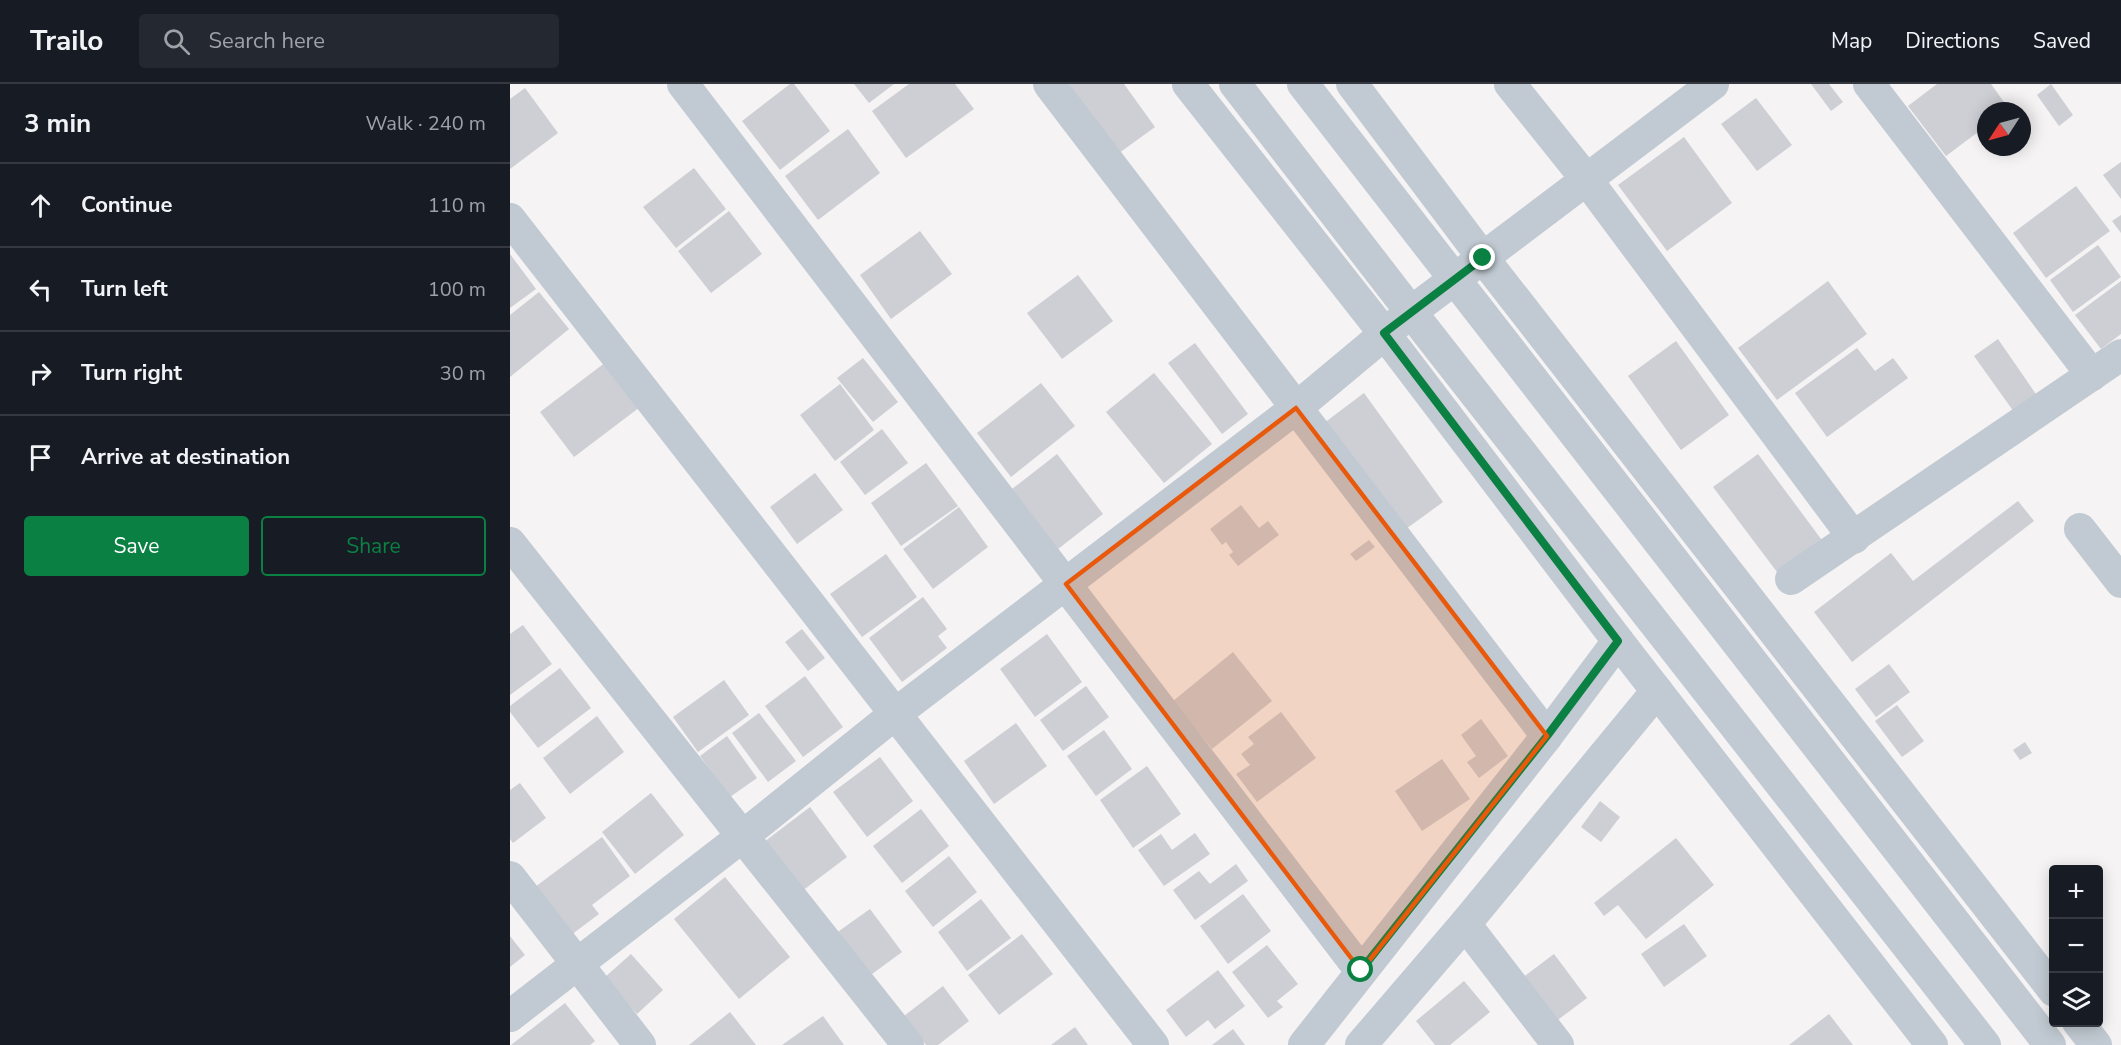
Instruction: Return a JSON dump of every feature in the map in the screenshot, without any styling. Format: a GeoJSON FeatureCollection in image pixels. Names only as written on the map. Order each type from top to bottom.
{"type":"FeatureCollection","features":[{"type":"Feature","properties":{"kind":"street"},"geometry":{"type":"LineString","coordinates":[[683,84],[1361,970]]}},
{"type":"Feature","properties":{"kind":"street"},"geometry":{"type":"LineString","coordinates":[[1049,84],[1547,736]]}},
{"type":"Feature","properties":{"kind":"street"},"geometry":{"type":"LineString","coordinates":[[1188,84],[1384,333],[1618,641],[1932,1045]]}},
{"type":"Feature","properties":{"kind":"street"},"geometry":{"type":"LineString","coordinates":[[1235,84],[1985,1045]]}},
{"type":"Feature","properties":{"kind":"street"},"geometry":{"type":"LineString","coordinates":[[1303,84],[2050,1045]]}},
{"type":"Feature","properties":{"kind":"street"},"geometry":{"type":"LineString","coordinates":[[1352,84],[1483,258],[2049,985]]}},
{"type":"Feature","properties":{"kind":"street"},"geometry":{"type":"LineString","coordinates":[[1510,84],[1587,180],[1854,538]]}},
{"type":"Feature","properties":{"kind":"street"},"geometry":{"type":"LineString","coordinates":[[510,1016],[743,836],[895,714],[1296,408],[1411,312],[1713,84]]}},
{"type":"Feature","properties":{"kind":"street"},"geometry":{"type":"LineString","coordinates":[[1869,84],[2092,375]]}},
{"type":"Feature","properties":{"kind":"street"},"geometry":{"type":"LineString","coordinates":[[510,219],[1153,1045]]}},
{"type":"Feature","properties":{"kind":"street"},"geometry":{"type":"LineString","coordinates":[[1791,579],[2121,355]]}},
{"type":"Feature","properties":{"kind":"street"},"geometry":{"type":"LineString","coordinates":[[2080,529],[2121,582]]}},
{"type":"Feature","properties":{"kind":"street"},"geometry":{"type":"LineString","coordinates":[[510,543],[908,1045]]}},
{"type":"Feature","properties":{"kind":"street"},"geometry":{"type":"LineString","coordinates":[[1304,1045],[1547,736],[1618,641]]}},
{"type":"Feature","properties":{"kind":"street"},"geometry":{"type":"LineString","coordinates":[[1361,1045],[1465,924],[1657,691]]}},
{"type":"Feature","properties":{"kind":"street"},"geometry":{"type":"LineString","coordinates":[[510,876],[640,1045]]}},
{"type":"Feature","properties":{"kind":"street"},"geometry":{"type":"LineString","coordinates":[[1465,924],[1558,1045]]}},
{"type":"Feature","properties":{"kind":"street"},"geometry":{"type":"LineString","coordinates":[[2081,1027],[2096,1045]]}},
{"type":"Feature","properties":{"kind":"highlighted area"},"geometry":{"type":"Polygon","coordinates":[[[1296,408],[1547,736],[1361,971],[1066,584],[1296,408]]]}},
{"type":"Feature","properties":{"kind":"building"},"geometry":{"type":"Polygon","coordinates":[[[790,84],[794,84],[830,131],[780,170],[742,121],[790,84]]]}},
{"type":"Feature","properties":{"kind":"building"},"geometry":{"type":"Polygon","coordinates":[[[854,84],[894,84],[869,103],[854,84]]]}},
{"type":"Feature","properties":{"kind":"building"},"geometry":{"type":"Polygon","coordinates":[[[909,84],[955,84],[974,109],[906,158],[872,111],[909,84]]]}},
{"type":"Feature","properties":{"kind":"building"},"geometry":{"type":"Polygon","coordinates":[[[1062,84],[1124,84],[1155,127],[1115,156],[1062,84]]]}},
{"type":"Feature","properties":{"kind":"building"},"geometry":{"type":"Polygon","coordinates":[[[1811,84],[1829,84],[1843,102],[1831,111],[1811,84]]]}},
{"type":"Feature","properties":{"kind":"building"},"geometry":{"type":"Polygon","coordinates":[[[1937,84],[1991,84],[2004,102],[1977,102],[1977,133],[1946,156],[1908,106],[1937,84]]]}},
{"type":"Feature","properties":{"kind":"building"},"geometry":{"type":"Polygon","coordinates":[[[2051,84],[2073,115],[2059,126],[2037,95],[2051,84]]]}},
{"type":"Feature","properties":{"kind":"building"},"geometry":{"type":"Polygon","coordinates":[[[525,88],[558,133],[510,169],[510,99],[525,88]]]}},
{"type":"Feature","properties":{"kind":"building"},"geometry":{"type":"Polygon","coordinates":[[[1756,98],[1792,145],[1757,171],[1721,124],[1756,98]]]}},
{"type":"Feature","properties":{"kind":"building"},"geometry":{"type":"Polygon","coordinates":[[[848,129],[880,173],[818,220],[785,176],[848,129]]]}},
{"type":"Feature","properties":{"kind":"building"},"geometry":{"type":"Polygon","coordinates":[[[1684,137],[1732,203],[1667,251],[1618,185],[1684,137]]]}},
{"type":"Feature","properties":{"kind":"building"},"geometry":{"type":"Polygon","coordinates":[[[2121,162],[2121,199],[2103,175],[2121,162]]]}},
{"type":"Feature","properties":{"kind":"building"},"geometry":{"type":"Polygon","coordinates":[[[694,168],[726,209],[676,248],[643,207],[694,168]]]}},
{"type":"Feature","properties":{"kind":"building"},"geometry":{"type":"Polygon","coordinates":[[[2076,186],[2110,231],[2046,278],[2013,233],[2076,186]]]}},
{"type":"Feature","properties":{"kind":"building"},"geometry":{"type":"Polygon","coordinates":[[[729,211],[762,254],[711,293],[678,251],[729,211]]]}},
{"type":"Feature","properties":{"kind":"building"},"geometry":{"type":"Polygon","coordinates":[[[2121,215],[2121,233],[2112,221],[2121,215]]]}},
{"type":"Feature","properties":{"kind":"building"},"geometry":{"type":"Polygon","coordinates":[[[920,231],[952,274],[891,319],[860,275],[920,231]]]}},
{"type":"Feature","properties":{"kind":"building"},"geometry":{"type":"Polygon","coordinates":[[[2098,245],[2121,277],[2073,312],[2050,280],[2098,245]]]}},
{"type":"Feature","properties":{"kind":"building"},"geometry":{"type":"Polygon","coordinates":[[[510,254],[536,289],[510,308],[510,254]]]}},
{"type":"Feature","properties":{"kind":"building"},"geometry":{"type":"Polygon","coordinates":[[[1078,275],[1113,321],[1062,359],[1027,313],[1078,275]]]}},
{"type":"Feature","properties":{"kind":"building"},"geometry":{"type":"Polygon","coordinates":[[[1828,281],[1867,334],[1777,400],[1738,348],[1828,281]]]}},
{"type":"Feature","properties":{"kind":"building"},"geometry":{"type":"Polygon","coordinates":[[[2121,281],[2121,334],[2101,349],[2075,315],[2121,281]]]}},
{"type":"Feature","properties":{"kind":"building"},"geometry":{"type":"Polygon","coordinates":[[[539,292],[569,329],[510,377],[510,315],[539,292]]]}},
{"type":"Feature","properties":{"kind":"building"},"geometry":{"type":"Polygon","coordinates":[[[1998,339],[2042,403],[2019,419],[1974,356],[1998,339]]]}},
{"type":"Feature","properties":{"kind":"building"},"geometry":{"type":"Polygon","coordinates":[[[1676,341],[1729,415],[1681,450],[1628,376],[1676,341]]]}},
{"type":"Feature","properties":{"kind":"building"},"geometry":{"type":"Polygon","coordinates":[[[1195,343],[1248,414],[1222,434],[1168,363],[1195,343]]]}},
{"type":"Feature","properties":{"kind":"building"},"geometry":{"type":"Polygon","coordinates":[[[1857,348],[1875,371],[1893,358],[1908,378],[1827,437],[1795,393],[1857,348]]]}},
{"type":"Feature","properties":{"kind":"building"},"geometry":{"type":"Polygon","coordinates":[[[863,358],[898,402],[873,422],[837,378],[863,358]]]}},
{"type":"Feature","properties":{"kind":"building"},"geometry":{"type":"Polygon","coordinates":[[[606,362],[640,407],[574,457],[540,412],[606,362]]]}},
{"type":"Feature","properties":{"kind":"building"},"geometry":{"type":"Polygon","coordinates":[[[1154,373],[1212,444],[1164,483],[1106,412],[1154,373]]]}},
{"type":"Feature","properties":{"kind":"building"},"geometry":{"type":"Polygon","coordinates":[[[1041,383],[1075,426],[1011,477],[977,433],[1041,383]]]}},
{"type":"Feature","properties":{"kind":"building"},"geometry":{"type":"Polygon","coordinates":[[[840,384],[874,430],[835,461],[800,415],[840,384]]]}},
{"type":"Feature","properties":{"kind":"building"},"geometry":{"type":"Polygon","coordinates":[[[1364,393],[1443,502],[1399,534],[1320,426],[1364,393]]]}},
{"type":"Feature","properties":{"kind":"building"},"geometry":{"type":"Polygon","coordinates":[[[882,429],[908,463],[865,495],[840,462],[882,429]]]}},
{"type":"Feature","properties":{"kind":"building"},"geometry":{"type":"Polygon","coordinates":[[[1057,454],[1103,514],[1058,549],[1012,489],[1057,454]]]}},
{"type":"Feature","properties":{"kind":"building"},"geometry":{"type":"Polygon","coordinates":[[[1758,454],[1827,547],[1783,580],[1713,487],[1758,454]]]}},
{"type":"Feature","properties":{"kind":"building"},"geometry":{"type":"Polygon","coordinates":[[[926,463],[958,506],[901,546],[871,503],[926,463]]]}},
{"type":"Feature","properties":{"kind":"building"},"geometry":{"type":"Polygon","coordinates":[[[815,473],[843,510],[797,544],[770,507],[815,473]]]}},
{"type":"Feature","properties":{"kind":"building"},"geometry":{"type":"Polygon","coordinates":[[[2018,501],[2034,521],[1852,662],[1814,612],[1891,553],[1913,581],[2018,501]]]}},
{"type":"Feature","properties":{"kind":"building"},"geometry":{"type":"Polygon","coordinates":[[[1241,505],[1259,528],[1268,521],[1279,535],[1238,566],[1229,555],[1233,552],[1226,542],[1222,545],[1210,529],[1241,505]]]}},
{"type":"Feature","properties":{"kind":"building"},"geometry":{"type":"Polygon","coordinates":[[[959,507],[988,547],[933,589],[903,549],[959,507]]]}},
{"type":"Feature","properties":{"kind":"building"},"geometry":{"type":"Polygon","coordinates":[[[1369,540],[1375,547],[1356,561],[1350,554],[1369,540]]]}},
{"type":"Feature","properties":{"kind":"building"},"geometry":{"type":"Polygon","coordinates":[[[886,554],[917,597],[862,637],[830,594],[886,554]]]}},
{"type":"Feature","properties":{"kind":"building"},"geometry":{"type":"Polygon","coordinates":[[[923,597],[947,629],[938,636],[947,648],[902,682],[869,638],[923,597]]]}},
{"type":"Feature","properties":{"kind":"building"},"geometry":{"type":"Polygon","coordinates":[[[523,625],[552,664],[510,695],[510,634],[523,625]]]}},
{"type":"Feature","properties":{"kind":"building"},"geometry":{"type":"Polygon","coordinates":[[[802,629],[825,658],[808,671],[785,642],[802,629]]]}},
{"type":"Feature","properties":{"kind":"building"},"geometry":{"type":"Polygon","coordinates":[[[1047,634],[1082,682],[1035,717],[1000,669],[1047,634]]]}},
{"type":"Feature","properties":{"kind":"building"},"geometry":{"type":"Polygon","coordinates":[[[1233,652],[1272,701],[1212,749],[1173,701],[1233,652]]]}},
{"type":"Feature","properties":{"kind":"building"},"geometry":{"type":"Polygon","coordinates":[[[1889,664],[1910,692],[1876,717],[1855,689],[1889,664]]]}},
{"type":"Feature","properties":{"kind":"building"},"geometry":{"type":"Polygon","coordinates":[[[560,668],[591,708],[538,748],[510,712],[510,706],[560,668]]]}},
{"type":"Feature","properties":{"kind":"building"},"geometry":{"type":"Polygon","coordinates":[[[805,676],[843,727],[803,757],[765,706],[805,676]]]}},
{"type":"Feature","properties":{"kind":"building"},"geometry":{"type":"Polygon","coordinates":[[[724,680],[749,715],[698,752],[673,717],[724,680]]]}},
{"type":"Feature","properties":{"kind":"building"},"geometry":{"type":"Polygon","coordinates":[[[1086,686],[1109,717],[1063,751],[1040,720],[1086,686]]]}},
{"type":"Feature","properties":{"kind":"building"},"geometry":{"type":"Polygon","coordinates":[[[1897,705],[1924,741],[1902,757],[1875,721],[1897,705]]]}},
{"type":"Feature","properties":{"kind":"building"},"geometry":{"type":"Polygon","coordinates":[[[1281,712],[1316,758],[1257,802],[1236,774],[1250,765],[1241,754],[1254,744],[1248,737],[1281,712]]]}},
{"type":"Feature","properties":{"kind":"building"},"geometry":{"type":"Polygon","coordinates":[[[759,713],[796,761],[768,782],[732,733],[759,713]]]}},
{"type":"Feature","properties":{"kind":"building"},"geometry":{"type":"Polygon","coordinates":[[[597,716],[624,752],[570,794],[543,758],[597,716]]]}},
{"type":"Feature","properties":{"kind":"building"},"geometry":{"type":"Polygon","coordinates":[[[1481,719],[1508,756],[1479,778],[1467,762],[1476,756],[1461,735],[1481,719]]]}},
{"type":"Feature","properties":{"kind":"building"},"geometry":{"type":"Polygon","coordinates":[[[1016,723],[1047,766],[994,804],[964,761],[1016,723]]]}},
{"type":"Feature","properties":{"kind":"building"},"geometry":{"type":"Polygon","coordinates":[[[1104,730],[1132,769],[1096,796],[1067,756],[1104,730]]]}},
{"type":"Feature","properties":{"kind":"building"},"geometry":{"type":"Polygon","coordinates":[[[727,736],[757,778],[730,797],[700,756],[727,736]]]}},
{"type":"Feature","properties":{"kind":"building"},"geometry":{"type":"Polygon","coordinates":[[[2025,742],[2032,753],[2020,760],[2013,750],[2025,742]]]}},
{"type":"Feature","properties":{"kind":"building"},"geometry":{"type":"Polygon","coordinates":[[[880,757],[913,801],[867,837],[833,792],[880,757]]]}},
{"type":"Feature","properties":{"kind":"building"},"geometry":{"type":"Polygon","coordinates":[[[1442,759],[1470,799],[1422,831],[1395,791],[1442,759]]]}},
{"type":"Feature","properties":{"kind":"building"},"geometry":{"type":"Polygon","coordinates":[[[1147,766],[1181,814],[1133,848],[1100,800],[1147,766]]]}},
{"type":"Feature","properties":{"kind":"building"},"geometry":{"type":"Polygon","coordinates":[[[520,783],[546,818],[513,843],[510,839],[510,790],[520,783]]]}},
{"type":"Feature","properties":{"kind":"building"},"geometry":{"type":"Polygon","coordinates":[[[651,793],[684,835],[635,874],[602,832],[651,793]]]}},
{"type":"Feature","properties":{"kind":"building"},"geometry":{"type":"Polygon","coordinates":[[[1600,801],[1620,817],[1601,842],[1581,827],[1600,801]]]}},
{"type":"Feature","properties":{"kind":"building"},"geometry":{"type":"Polygon","coordinates":[[[810,807],[847,857],[802,891],[764,842],[810,807]]]}},
{"type":"Feature","properties":{"kind":"building"},"geometry":{"type":"Polygon","coordinates":[[[921,809],[949,846],[902,883],[873,846],[921,809]]]}},
{"type":"Feature","properties":{"kind":"building"},"geometry":{"type":"Polygon","coordinates":[[[1195,833],[1210,854],[1164,886],[1138,850],[1161,834],[1172,850],[1195,833]]]}},
{"type":"Feature","properties":{"kind":"building"},"geometry":{"type":"Polygon","coordinates":[[[602,837],[630,876],[592,905],[599,914],[571,935],[535,887],[602,837]]]}},
{"type":"Feature","properties":{"kind":"building"},"geometry":{"type":"Polygon","coordinates":[[[1676,838],[1714,885],[1646,939],[1618,905],[1604,916],[1594,903],[1676,838]]]}},
{"type":"Feature","properties":{"kind":"building"},"geometry":{"type":"Polygon","coordinates":[[[949,856],[977,892],[933,927],[905,891],[949,856]]]}},
{"type":"Feature","properties":{"kind":"building"},"geometry":{"type":"Polygon","coordinates":[[[1236,864],[1248,881],[1195,920],[1173,890],[1199,871],[1210,884],[1236,864]]]}},
{"type":"Feature","properties":{"kind":"building"},"geometry":{"type":"Polygon","coordinates":[[[725,877],[790,957],[739,999],[674,919],[725,877]]]}},
{"type":"Feature","properties":{"kind":"building"},"geometry":{"type":"Polygon","coordinates":[[[1243,894],[1271,931],[1228,964],[1200,926],[1243,894]]]}},
{"type":"Feature","properties":{"kind":"building"},"geometry":{"type":"Polygon","coordinates":[[[981,899],[1011,938],[967,971],[938,932],[981,899]]]}},
{"type":"Feature","properties":{"kind":"building"},"geometry":{"type":"Polygon","coordinates":[[[870,909],[902,952],[864,980],[832,936],[870,909]]]}},
{"type":"Feature","properties":{"kind":"building"},"geometry":{"type":"Polygon","coordinates":[[[1684,924],[1707,956],[1664,987],[1641,954],[1684,924]]]}},
{"type":"Feature","properties":{"kind":"building"},"geometry":{"type":"Polygon","coordinates":[[[1022,934],[1053,974],[999,1015],[968,975],[1022,934]]]}},
{"type":"Feature","properties":{"kind":"building"},"geometry":{"type":"Polygon","coordinates":[[[510,936],[525,955],[510,967],[510,936]]]}},
{"type":"Feature","properties":{"kind":"building"},"geometry":{"type":"Polygon","coordinates":[[[1267,945],[1298,984],[1277,1001],[1283,1007],[1268,1018],[1232,972],[1267,945]]]}},
{"type":"Feature","properties":{"kind":"building"},"geometry":{"type":"Polygon","coordinates":[[[631,954],[663,990],[637,1014],[604,978],[631,954]]]}},
{"type":"Feature","properties":{"kind":"building"},"geometry":{"type":"Polygon","coordinates":[[[1554,954],[1587,998],[1555,1022],[1522,978],[1554,954]]]}},
{"type":"Feature","properties":{"kind":"building"},"geometry":{"type":"Polygon","coordinates":[[[1218,970],[1245,1006],[1215,1029],[1208,1020],[1186,1037],[1166,1010],[1218,970]]]}},
{"type":"Feature","properties":{"kind":"building"},"geometry":{"type":"Polygon","coordinates":[[[1464,981],[1490,1012],[1450,1045],[1435,1045],[1416,1021],[1464,981]]]}},
{"type":"Feature","properties":{"kind":"building"},"geometry":{"type":"Polygon","coordinates":[[[943,986],[969,1021],[938,1045],[926,1045],[904,1016],[943,986]]]}},
{"type":"Feature","properties":{"kind":"building"},"geometry":{"type":"Polygon","coordinates":[[[565,1003],[595,1041],[590,1045],[511,1045],[565,1003]]]}},
{"type":"Feature","properties":{"kind":"building"},"geometry":{"type":"Polygon","coordinates":[[[730,1012],[756,1045],[689,1045],[730,1012]]]}},
{"type":"Feature","properties":{"kind":"building"},"geometry":{"type":"Polygon","coordinates":[[[1829,1014],[1853,1045],[1789,1045],[1829,1014]]]}},
{"type":"Feature","properties":{"kind":"building"},"geometry":{"type":"Polygon","coordinates":[[[823,1016],[844,1045],[782,1045],[823,1016]]]}},
{"type":"Feature","properties":{"kind":"building"},"geometry":{"type":"Polygon","coordinates":[[[1075,1027],[1088,1045],[1051,1045],[1075,1027]]]}},
{"type":"Feature","properties":{"kind":"building"},"geometry":{"type":"Polygon","coordinates":[[[1233,1029],[1245,1045],[1212,1045],[1233,1029]]]}},
{"type":"Feature","properties":{"kind":"route"},"geometry":{"type":"LineString","coordinates":[[1361,970],[1547,736],[1618,641],[1384,333],[1483,258]]}}]}
